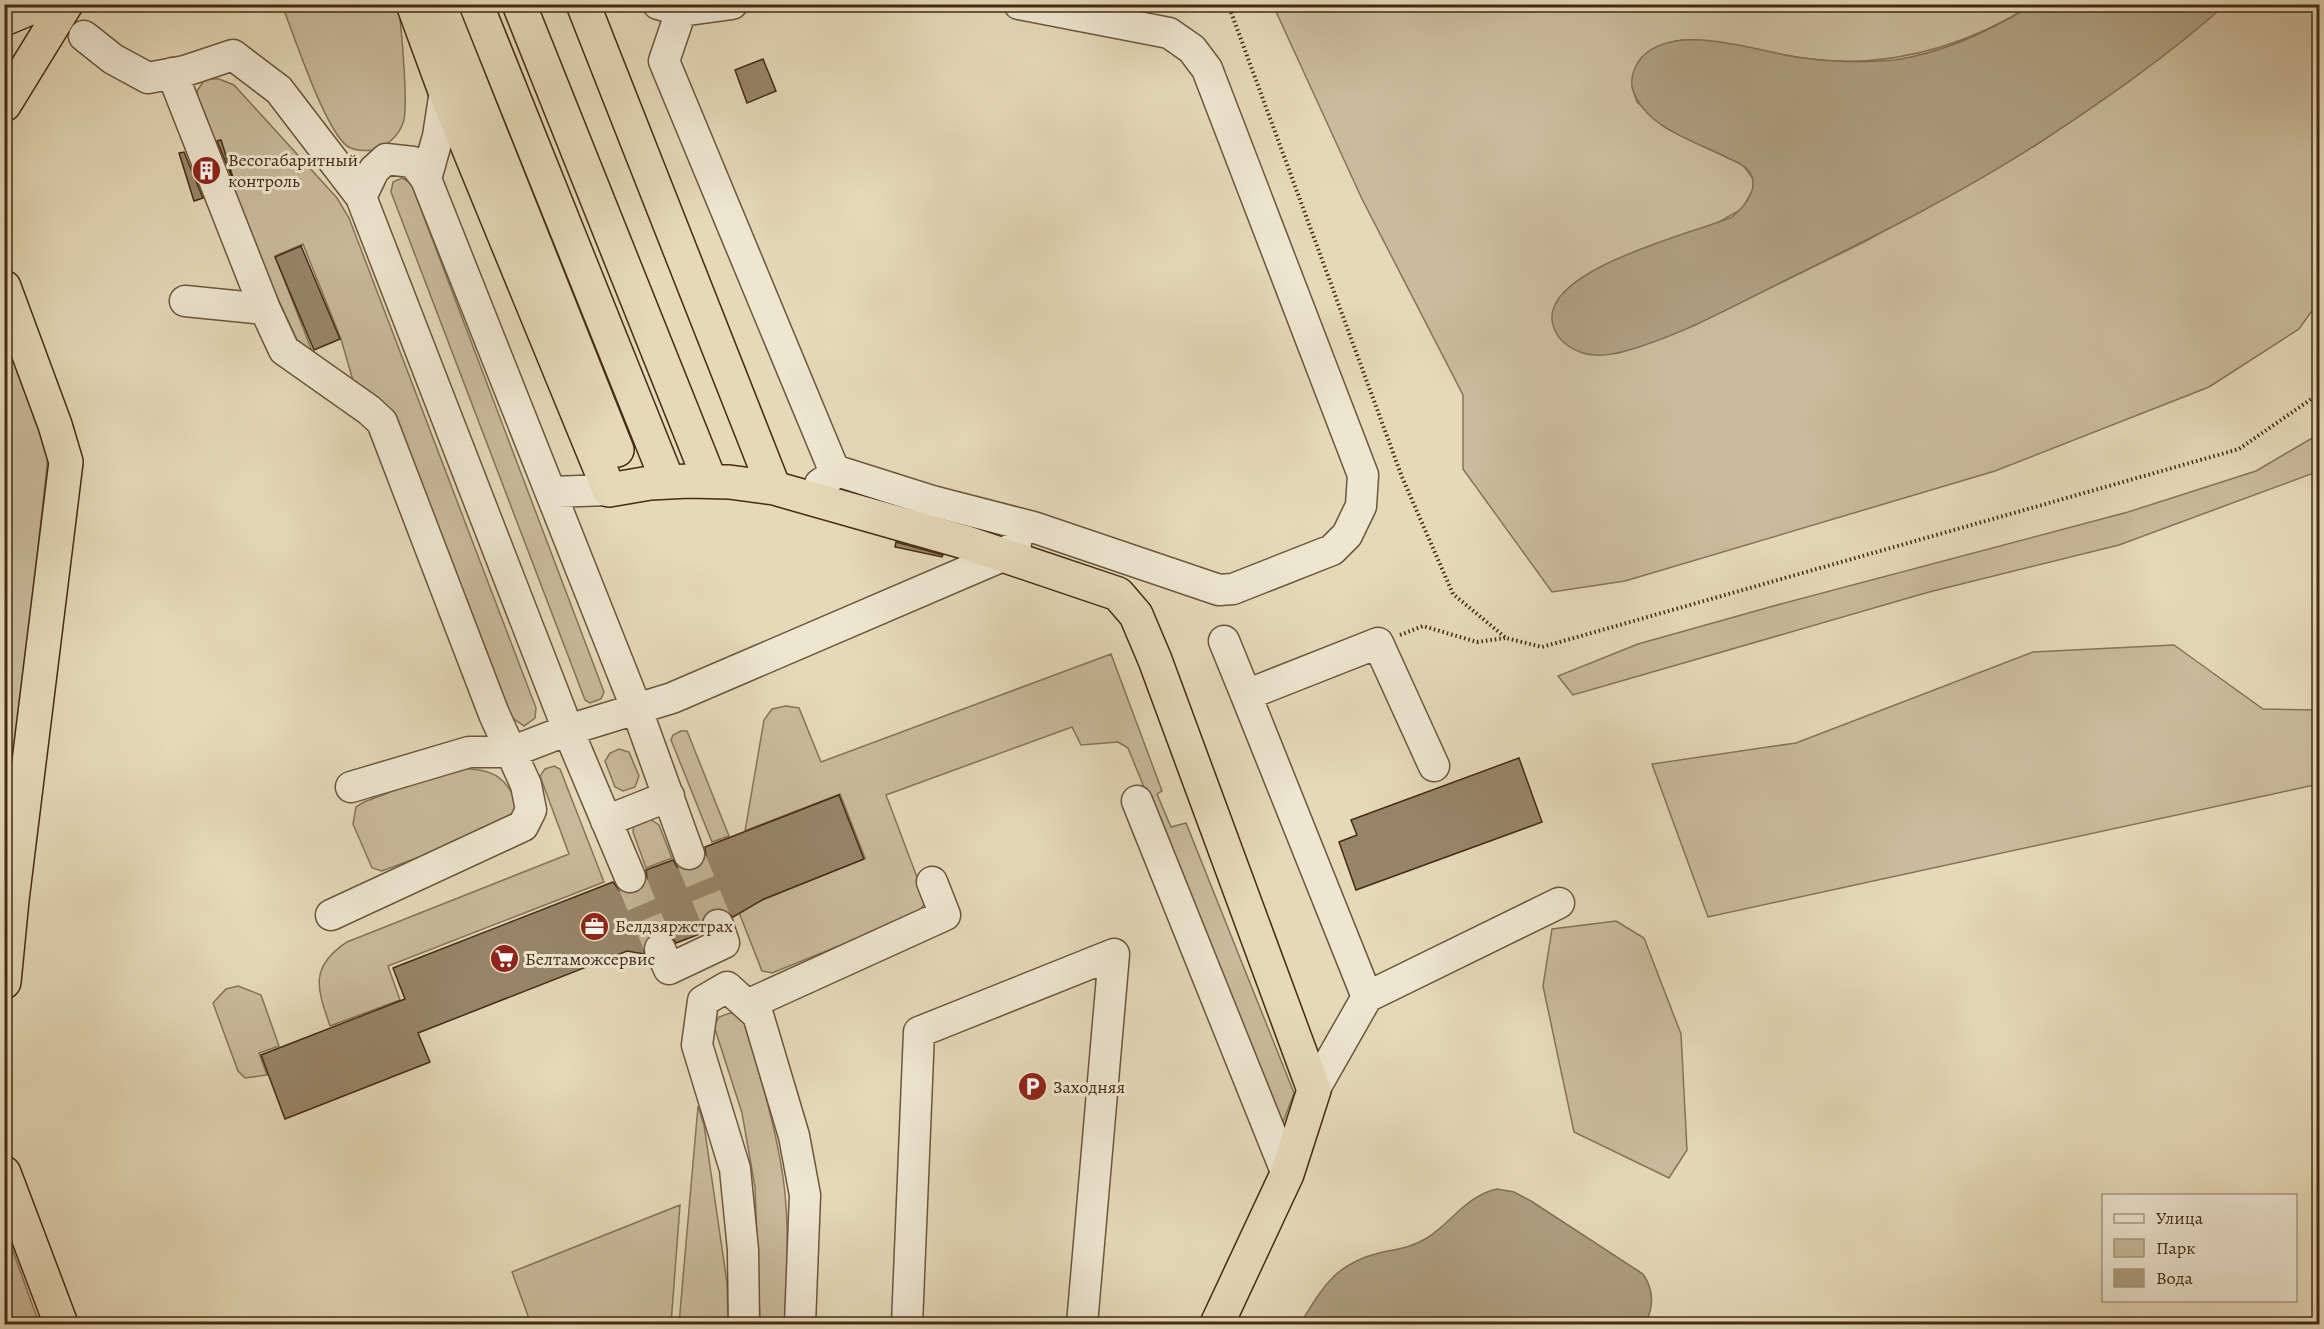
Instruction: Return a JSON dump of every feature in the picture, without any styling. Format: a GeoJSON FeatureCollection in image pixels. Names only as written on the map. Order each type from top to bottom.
{"type":"FeatureCollection","features":[{"type":"Feature","properties":{"kind":"highway"},"geometry":{"type":"LineString","coordinates":[[4,20],[40,4]]}},
{"type":"Feature","properties":{"kind":"highway"},"geometry":{"type":"LineString","coordinates":[[4,105],[66,4]]}},
{"type":"Feature","properties":{"kind":"highway"},"geometry":{"type":"LineString","coordinates":[[413,4],[446,91],[700,485],[1005,555],[1118,594],[1136,615],[1155,660],[1314,1090],[1287,1173],[1217,1324]]}},
{"type":"Feature","properties":{"kind":"highway"},"geometry":{"type":"LineString","coordinates":[[439,4],[700,485]]}},
{"type":"Feature","properties":{"kind":"highway"},"geometry":{"type":"LineString","coordinates":[[456,4],[700,485]]}},
{"type":"Feature","properties":{"kind":"highway"},"geometry":{"type":"LineString","coordinates":[[476,4],[700,485]]}},
{"type":"Feature","properties":{"kind":"highway"},"geometry":{"type":"LineString","coordinates":[[497,4],[700,485]]}},
{"type":"Feature","properties":{"kind":"highway"},"geometry":{"type":"LineString","coordinates":[[519,4],[700,485]]}},
{"type":"Feature","properties":{"kind":"highway"},"geometry":{"type":"LineString","coordinates":[[540,4],[700,485]]}},
{"type":"Feature","properties":{"kind":"highway"},"geometry":{"type":"LineString","coordinates":[[561,4],[700,485]]}},
{"type":"Feature","properties":{"kind":"highway"},"geometry":{"type":"LineString","coordinates":[[583,4],[700,485]]}},
{"type":"Feature","properties":{"kind":"highway"},"geometry":{"type":"LineString","coordinates":[[4,287],[55,425],[66,462],[4,982]]}},
{"type":"Feature","properties":{"kind":"highway"},"geometry":{"type":"LineString","coordinates":[[4,1173],[61,1324]]}},
{"type":"Feature","properties":{"kind":"lane"},"geometry":{"type":"LineString","coordinates":[[551,492],[700,485],[809,489],[833,475],[834,470],[664,61],[669,8],[732,4]]}},
{"type":"Feature","properties":{"kind":"lane"},"geometry":{"type":"LineString","coordinates":[[834,470],[932,501],[1033,527],[1219,590],[1233,589],[1332,550],[1347,535],[1361,506],[1363,475],[1207,69],[1197,56],[1169,33],[1019,4]]}},
{"type":"Feature","properties":{"kind":"lane"},"geometry":{"type":"LineString","coordinates":[[84,36],[113,58],[147,78],[233,55],[279,90],[361,197],[568,730],[630,877]]}},
{"type":"Feature","properties":{"kind":"lane"},"geometry":{"type":"LineString","coordinates":[[172,73],[265,309],[284,350],[369,410],[382,422],[526,785],[531,810],[523,826],[331,915]]}},
{"type":"Feature","properties":{"kind":"lane"},"geometry":{"type":"LineString","coordinates":[[426,178],[438,136],[446,91]]}},
{"type":"Feature","properties":{"kind":"lane"},"geometry":{"type":"LineString","coordinates":[[361,197],[374,170],[386,159],[413,162],[426,178],[637,710],[689,854]]}},
{"type":"Feature","properties":{"kind":"lane"},"geometry":{"type":"LineString","coordinates":[[185,301],[265,309]]}},
{"type":"Feature","properties":{"kind":"lane"},"geometry":{"type":"LineString","coordinates":[[351,787],[469,752],[511,752],[568,730],[672,698],[1005,555],[1033,527]]}},
{"type":"Feature","properties":{"kind":"lane"},"geometry":{"type":"LineString","coordinates":[[1224,641],[1367,997]]}},
{"type":"Feature","properties":{"kind":"lane"},"geometry":{"type":"LineString","coordinates":[[1246,695],[1378,643],[1434,766]]}},
{"type":"Feature","properties":{"kind":"lane"},"geometry":{"type":"LineString","coordinates":[[606,821],[669,796]]}},
{"type":"Feature","properties":{"kind":"lane"},"geometry":{"type":"LineString","coordinates":[[1137,801],[1287,1173]]}},
{"type":"Feature","properties":{"kind":"lane"},"geometry":{"type":"LineString","coordinates":[[747,1005],[945,915],[932,882]]}},
{"type":"Feature","properties":{"kind":"lane"},"geometry":{"type":"LineString","coordinates":[[1314,1090],[1367,997],[1559,903]]}},
{"type":"Feature","properties":{"kind":"lane"},"geometry":{"type":"LineString","coordinates":[[660,949],[669,969],[724,943],[718,925]]}},
{"type":"Feature","properties":{"kind":"lane"},"geometry":{"type":"LineString","coordinates":[[907,1324],[919,1032],[1114,954],[1082,1324]]}},
{"type":"Feature","properties":{"kind":"lane"},"geometry":{"type":"LineString","coordinates":[[744,1324],[743,1250],[735,1169],[697,1045],[704,1001],[727,987],[758,1015],[794,1136],[805,1195],[800,1324]]}},
{"type":"Feature","properties":{"kind":"path"},"geometry":{"type":"LineString","coordinates":[[1228,4],[1402,477],[1454,594],[1506,638]]}},
{"type":"Feature","properties":{"kind":"path"},"geometry":{"type":"LineString","coordinates":[[1378,643],[1423,626],[1477,642],[1506,638],[1542,646],[2239,449],[2319,393]]}},
{"type":"Feature","properties":{"kind":"green space"},"geometry":{"type":"Polygon","coordinates":[[[282,5],[398,5],[404,66],[405,115],[398,132],[387,144],[373,150],[357,150],[347,146],[338,136],[319,101],[282,5]]]}},
{"type":"Feature","properties":{"kind":"green space"},"geometry":{"type":"Polygon","coordinates":[[[1273,5],[2032,5],[1978,34],[1950,44],[1893,58],[1863,61],[1802,58],[1727,44],[1681,40],[1632,87],[1637,102],[1666,128],[1743,165],[1753,179],[1753,189],[1742,209],[1715,224],[1618,353],[1693,326],[1866,241],[2037,144],[2156,60],[2225,5],[2319,5],[2319,301],[2299,329],[2209,387],[1995,471],[1625,581],[1552,592],[1463,469],[1463,395],[1362,199],[1273,5]]]}},
{"type":"Feature","properties":{"kind":"green space"},"geometry":{"type":"Polygon","coordinates":[[[205,79],[219,79],[234,85],[337,198],[349,218],[536,708],[535,718],[524,726],[510,716],[354,384],[341,339],[303,244],[275,256],[312,351],[303,353],[267,275],[200,109],[197,91],[205,79]]]}},
{"type":"Feature","properties":{"kind":"green space"},"geometry":{"type":"Polygon","coordinates":[[[402,178],[411,183],[604,692],[601,699],[590,703],[585,700],[391,192],[393,182],[402,178]]]}},
{"type":"Feature","properties":{"kind":"green space"},"geometry":{"type":"Polygon","coordinates":[[[5,315],[48,457],[5,851],[5,315]]]}},
{"type":"Feature","properties":{"kind":"green space"},"geometry":{"type":"Polygon","coordinates":[[[2319,434],[2319,471],[2119,545],[1929,592],[1573,695],[1558,676],[1638,644],[2128,512],[2256,471],[2319,434]]]}},
{"type":"Feature","properties":{"kind":"green space"},"geometry":{"type":"Polygon","coordinates":[[[2174,645],[2263,709],[2319,710],[2319,784],[1708,917],[1652,764],[1796,743],[2033,652],[2174,645]]]}},
{"type":"Feature","properties":{"kind":"green space"},"geometry":{"type":"Polygon","coordinates":[[[1111,654],[1162,791],[1157,794],[1171,827],[1186,823],[1294,1093],[1282,1125],[1128,748],[1118,742],[1081,745],[1072,727],[886,795],[926,901],[918,914],[772,973],[762,971],[738,910],[865,858],[840,794],[745,831],[764,720],[772,709],[786,706],[799,708],[821,762],[1111,654]]]}},
{"type":"Feature","properties":{"kind":"green space"},"geometry":{"type":"Polygon","coordinates":[[[687,731],[729,836],[712,842],[671,740],[673,735],[687,731]]]}},
{"type":"Feature","properties":{"kind":"green space"},"geometry":{"type":"Polygon","coordinates":[[[619,749],[629,752],[639,776],[635,787],[623,791],[615,787],[605,761],[610,753],[619,749]]]}},
{"type":"Feature","properties":{"kind":"green space"},"geometry":{"type":"Polygon","coordinates":[[[554,766],[560,769],[604,882],[388,966],[400,1000],[330,1026],[322,1000],[319,979],[326,960],[347,942],[569,854],[540,776],[545,769],[554,766]]]}},
{"type":"Feature","properties":{"kind":"green space"},"geometry":{"type":"Polygon","coordinates":[[[453,768],[481,770],[499,778],[512,793],[523,818],[382,871],[372,868],[353,824],[356,807],[453,768]]]}},
{"type":"Feature","properties":{"kind":"green space"},"geometry":{"type":"Polygon","coordinates":[[[647,817],[659,825],[672,858],[646,868],[633,832],[634,824],[647,817]]]}},
{"type":"Feature","properties":{"kind":"green space"},"geometry":{"type":"Polygon","coordinates":[[[1616,921],[1644,938],[1681,1034],[1687,1150],[1669,1178],[1574,1132],[1543,986],[1552,929],[1616,921]]]}},
{"type":"Feature","properties":{"kind":"green space"},"geometry":{"type":"Polygon","coordinates":[[[238,986],[261,995],[279,1046],[259,1053],[267,1075],[245,1078],[238,1071],[213,1003],[226,989],[238,986]]]}},
{"type":"Feature","properties":{"kind":"green space"},"geometry":{"type":"Polygon","coordinates":[[[730,1013],[742,1016],[766,1096],[780,1156],[787,1232],[785,1324],[760,1324],[755,1187],[742,1113],[714,1026],[719,1017],[730,1013]]]}},
{"type":"Feature","properties":{"kind":"green space"},"geometry":{"type":"Polygon","coordinates":[[[698,1106],[704,1125],[727,1283],[728,1324],[679,1324],[698,1106]]]}},
{"type":"Feature","properties":{"kind":"green space"},"geometry":{"type":"Polygon","coordinates":[[[680,1205],[671,1324],[531,1324],[512,1272],[680,1205]]]}},
{"type":"Feature","properties":{"kind":"green space"},"geometry":{"type":"Polygon","coordinates":[[[4,1226],[36,1315],[40,1324],[5,1324],[4,1226]]]}},
{"type":"Feature","properties":{"kind":"water"},"geometry":{"type":"Polygon","coordinates":[[[2032,5],[2225,5],[2135,77],[2063,127],[1976,181],[1847,250],[1694,325],[1658,341],[1632,349],[1610,354],[1587,354],[1565,344],[1558,336],[1552,320],[1557,301],[1573,284],[1626,255],[1732,217],[1750,197],[1752,177],[1744,166],[1672,131],[1648,114],[1639,103],[1632,86],[1633,72],[1642,57],[1657,46],[1676,41],[1697,40],[1815,59],[1860,62],[1894,60],[1931,52],[1966,40],[2032,5]]]}},
{"type":"Feature","properties":{"kind":"water"},"geometry":{"type":"Polygon","coordinates":[[[1497,1189],[1514,1192],[1531,1201],[1643,1274],[1652,1299],[1645,1324],[1300,1324],[1323,1289],[1340,1271],[1364,1258],[1409,1246],[1427,1238],[1476,1197],[1497,1189]]]}},
{"type":"Feature","properties":{"kind":"building"},"geometry":{"type":"Polygon","coordinates":[[[763,59],[776,91],[747,103],[735,70],[763,59]]]}},
{"type":"Feature","properties":{"kind":"building"},"geometry":{"type":"Polygon","coordinates":[[[221,140],[236,187],[217,141],[221,140]]]}},
{"type":"Feature","properties":{"kind":"building"},"geometry":{"type":"Polygon","coordinates":[[[184,152],[203,198],[194,201],[179,153],[184,152]]]}},
{"type":"Feature","properties":{"kind":"building"},"geometry":{"type":"Polygon","coordinates":[[[301,246],[340,339],[314,350],[275,257],[301,246]]]}},
{"type":"Feature","properties":{"kind":"building"},"geometry":{"type":"Polygon","coordinates":[[[896,542],[943,555],[942,557],[895,547],[896,542]]]}},
{"type":"Feature","properties":{"kind":"building"},"geometry":{"type":"Polygon","coordinates":[[[1519,758],[1542,822],[1356,890],[1339,842],[1357,835],[1351,820],[1519,758]]]}},
{"type":"Feature","properties":{"kind":"building"},"geometry":{"type":"Polygon","coordinates":[[[839,795],[864,859],[764,899],[733,917],[722,908],[712,909],[705,914],[701,922],[702,933],[697,935],[676,943],[670,935],[653,933],[646,939],[644,954],[627,951],[418,1033],[430,1062],[285,1119],[261,1055],[405,999],[393,968],[613,882],[620,891],[636,893],[644,887],[647,879],[646,870],[673,860],[677,867],[685,871],[695,870],[706,858],[705,847],[839,795]]]}},
{"type":"Feature","properties":{"kind":"tunnel"},"geometry":{"type":"LineString","coordinates":[[689,854],[718,925]]}},
{"type":"Feature","properties":{"kind":"tunnel"},"geometry":{"type":"LineString","coordinates":[[630,877],[660,949]]}},
{"type":"Feature","properties":{"kind":"place","name":"Весогабаритный контроль"},"geometry":{"type":"Point","coordinates":[207,170]}},
{"type":"Feature","properties":{"kind":"place","name":"Белдзяржстрах"},"geometry":{"type":"Point","coordinates":[594,926]}},
{"type":"Feature","properties":{"kind":"place","name":"Белтаможсервис"},"geometry":{"type":"Point","coordinates":[504,959]}},
{"type":"Feature","properties":{"kind":"place","name":"Заходняя"},"geometry":{"type":"Point","coordinates":[1032,1087]}}]}
